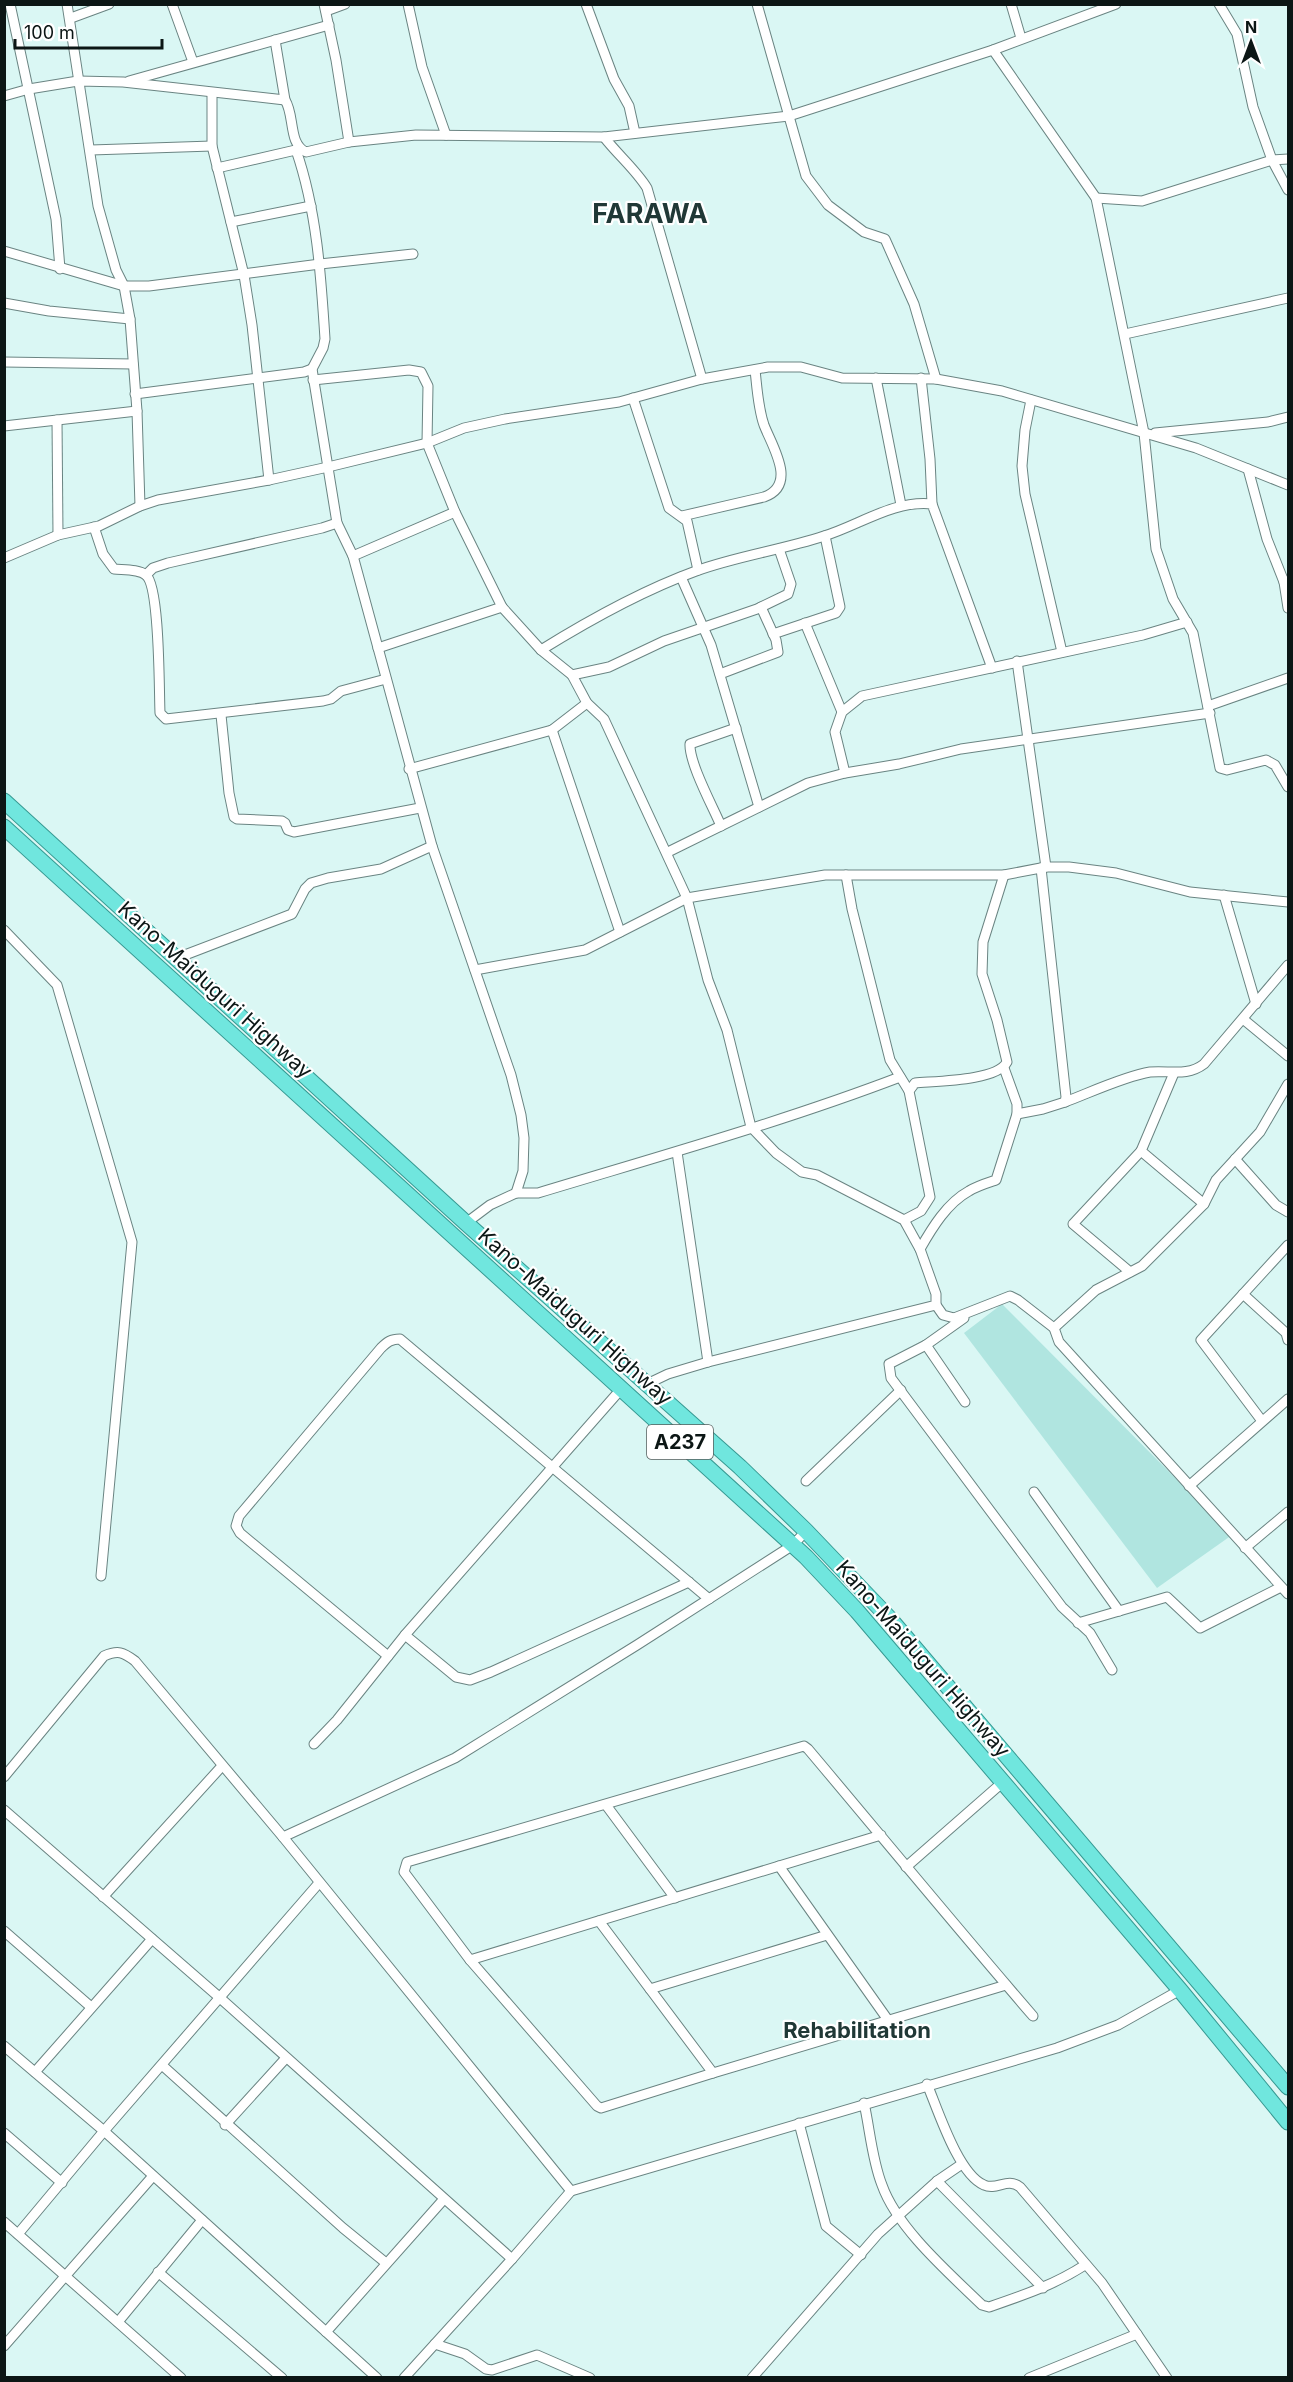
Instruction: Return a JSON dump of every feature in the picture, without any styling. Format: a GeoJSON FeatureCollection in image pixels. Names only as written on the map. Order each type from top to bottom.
{"type":"FeatureCollection","features":[{"type":"Feature","properties":{"kind":"highway","name":"Kano-Maiduguri Highway"},"geometry":{"type":"LineString","coordinates":[[4,801],[466,1222],[740,1467],[806,1531],[891,1620],[1288,2087]]}},
{"type":"Feature","properties":{"kind":"highway","name":"Kano-Maiduguri Highway"},"geometry":{"type":"LineString","coordinates":[[4,827],[793,1545],[857,1611],[1180,1990],[1288,2122]]}},
{"type":"Feature","properties":{"kind":"street"},"geometry":{"type":"LineString","coordinates":[[10,4],[56,219],[60,269]]}},
{"type":"Feature","properties":{"kind":"street"},"geometry":{"type":"LineString","coordinates":[[67,4],[71,18],[78,81],[91,150],[98,206],[116,270],[124,286],[130,319],[140,506]]}},
{"type":"Feature","properties":{"kind":"street"},"geometry":{"type":"LineString","coordinates":[[71,18],[109,4]]}},
{"type":"Feature","properties":{"kind":"street"},"geometry":{"type":"LineString","coordinates":[[172,4],[193,62]]}},
{"type":"Feature","properties":{"kind":"street"},"geometry":{"type":"LineString","coordinates":[[345,4],[325,8],[349,142]]}},
{"type":"Feature","properties":{"kind":"street"},"geometry":{"type":"LineString","coordinates":[[408,4],[422,67],[446,135]]}},
{"type":"Feature","properties":{"kind":"street"},"geometry":{"type":"LineString","coordinates":[[586,4],[614,79],[629,106],[635,133]]}},
{"type":"Feature","properties":{"kind":"street"},"geometry":{"type":"LineString","coordinates":[[757,4],[806,176],[828,205],[864,232],[885,239],[914,304],[936,379]]}},
{"type":"Feature","properties":{"kind":"street"},"geometry":{"type":"LineString","coordinates":[[1011,4],[1022,38]]}},
{"type":"Feature","properties":{"kind":"street"},"geometry":{"type":"LineString","coordinates":[[217,168],[298,150],[306,152],[349,142],[446,135],[604,137],[789,116],[993,50],[1116,4]]}},
{"type":"Feature","properties":{"kind":"street"},"geometry":{"type":"LineString","coordinates":[[1219,4],[1237,34],[1253,107],[1272,160],[1288,190]]}},
{"type":"Feature","properties":{"kind":"street"},"geometry":{"type":"LineString","coordinates":[[123,82],[329,25]]}},
{"type":"Feature","properties":{"kind":"street"},"geometry":{"type":"LineString","coordinates":[[135,394],[304,372],[312,369],[324,348],[320,264],[290,106],[285,99],[275,39]]}},
{"type":"Feature","properties":{"kind":"street"},"geometry":{"type":"LineString","coordinates":[[993,50],[1096,198],[1144,433],[1156,549],[1173,598],[1193,633],[1220,768],[1227,770],[1266,760],[1275,765],[1288,788]]}},
{"type":"Feature","properties":{"kind":"street"},"geometry":{"type":"LineString","coordinates":[[4,96],[29,89],[78,81],[123,82],[285,99]]}},
{"type":"Feature","properties":{"kind":"street"},"geometry":{"type":"LineString","coordinates":[[212,93],[212,146],[244,275],[269,480]]}},
{"type":"Feature","properties":{"kind":"street"},"geometry":{"type":"LineString","coordinates":[[604,137],[620,158],[639,175],[647,188],[702,379]]}},
{"type":"Feature","properties":{"kind":"street"},"geometry":{"type":"LineString","coordinates":[[91,150],[212,146]]}},
{"type":"Feature","properties":{"kind":"street"},"geometry":{"type":"LineString","coordinates":[[1096,198],[1142,201],[1272,160],[1288,159]]}},
{"type":"Feature","properties":{"kind":"street"},"geometry":{"type":"LineString","coordinates":[[231,222],[310,206]]}},
{"type":"Feature","properties":{"kind":"street"},"geometry":{"type":"LineString","coordinates":[[4,251],[124,286],[149,286],[413,254]]}},
{"type":"Feature","properties":{"kind":"street"},"geometry":{"type":"LineString","coordinates":[[1125,334],[1288,298]]}},
{"type":"Feature","properties":{"kind":"street"},"geometry":{"type":"LineString","coordinates":[[4,303],[49,311],[130,319]]}},
{"type":"Feature","properties":{"kind":"street"},"geometry":{"type":"LineString","coordinates":[[4,362],[133,364]]}},
{"type":"Feature","properties":{"kind":"street"},"geometry":{"type":"LineString","coordinates":[[4,558],[58,535],[94,527],[140,506],[191,493],[269,480],[427,443],[464,428],[633,398],[702,379],[768,367],[801,367],[842,378],[936,379],[1002,391],[1196,448],[1288,485]]}},
{"type":"Feature","properties":{"kind":"street"},"geometry":{"type":"LineString","coordinates":[[312,369],[337,523],[353,556],[420,808],[511,1075],[521,1115],[524,1138],[523,1171],[516,1193]]}},
{"type":"Feature","properties":{"kind":"street"},"geometry":{"type":"LineString","coordinates":[[314,380],[409,370],[421,372],[428,386],[427,443],[455,512],[502,607],[541,650],[572,675],[587,703],[604,719],[668,852],[687,898],[708,980],[727,1030],[751,1127],[776,1153],[802,1172],[817,1175],[904,1220],[920,1249],[936,1294],[936,1305],[943,1315],[954,1318],[973,1312]]}},
{"type":"Feature","properties":{"kind":"street"},"geometry":{"type":"LineString","coordinates":[[633,398],[669,508],[675,514],[682,516],[764,497],[775,492],[780,484],[780,461],[764,424],[755,370]]}},
{"type":"Feature","properties":{"kind":"street"},"geometry":{"type":"LineString","coordinates":[[876,378],[901,505]]}},
{"type":"Feature","properties":{"kind":"street"},"geometry":{"type":"LineString","coordinates":[[921,378],[930,459],[932,504],[992,668]]}},
{"type":"Feature","properties":{"kind":"street"},"geometry":{"type":"LineString","coordinates":[[1031,400],[1025,430],[1022,466],[1025,494],[1062,652]]}},
{"type":"Feature","properties":{"kind":"street"},"geometry":{"type":"LineString","coordinates":[[4,426],[136,411]]}},
{"type":"Feature","properties":{"kind":"street"},"geometry":{"type":"LineString","coordinates":[[1144,433],[1268,422],[1288,417]]}},
{"type":"Feature","properties":{"kind":"street"},"geometry":{"type":"LineString","coordinates":[[57,420],[58,535]]}},
{"type":"Feature","properties":{"kind":"street"},"geometry":{"type":"LineString","coordinates":[[1248,469],[1267,540],[1286,581],[1288,608]]}},
{"type":"Feature","properties":{"kind":"street"},"geometry":{"type":"LineString","coordinates":[[541,650],[592,618],[698,570],[825,536],[901,505],[932,504]]}},
{"type":"Feature","properties":{"kind":"street"},"geometry":{"type":"LineString","coordinates":[[353,556],[455,512]]}},
{"type":"Feature","properties":{"kind":"street"},"geometry":{"type":"LineString","coordinates":[[682,516],[687,521],[698,570]]}},
{"type":"Feature","properties":{"kind":"street"},"geometry":{"type":"LineString","coordinates":[[146,575],[153,568],[337,523]]}},
{"type":"Feature","properties":{"kind":"street"},"geometry":{"type":"LineString","coordinates":[[94,527],[103,554],[114,569],[146,575],[149,579],[154,602],[162,717],[166,720],[324,701],[331,699],[341,691],[386,679]]}},
{"type":"Feature","properties":{"kind":"street"},"geometry":{"type":"LineString","coordinates":[[773,634],[836,614],[840,607],[825,536]]}},
{"type":"Feature","properties":{"kind":"street"},"geometry":{"type":"LineString","coordinates":[[572,675],[609,667],[664,641],[761,607],[788,594],[791,584],[779,549]]}},
{"type":"Feature","properties":{"kind":"street"},"geometry":{"type":"LineString","coordinates":[[681,577],[711,645],[759,807]]}},
{"type":"Feature","properties":{"kind":"street"},"geometry":{"type":"LineString","coordinates":[[378,648],[502,607]]}},
{"type":"Feature","properties":{"kind":"street"},"geometry":{"type":"LineString","coordinates":[[720,674],[778,652],[761,607]]}},
{"type":"Feature","properties":{"kind":"street"},"geometry":{"type":"LineString","coordinates":[[845,773],[835,732],[842,712],[862,696],[1143,635],[1187,622]]}},
{"type":"Feature","properties":{"kind":"street"},"geometry":{"type":"LineString","coordinates":[[805,623],[842,712]]}},
{"type":"Feature","properties":{"kind":"street"},"geometry":{"type":"LineString","coordinates":[[1017,661],[1044,868],[1055,999],[1064,1061],[1065,1102]]}},
{"type":"Feature","properties":{"kind":"street"},"geometry":{"type":"LineString","coordinates":[[668,852],[808,783],[961,749],[1209,710],[1288,678]]}},
{"type":"Feature","properties":{"kind":"street"},"geometry":{"type":"LineString","coordinates":[[409,769],[552,730],[587,703]]}},
{"type":"Feature","properties":{"kind":"street"},"geometry":{"type":"LineString","coordinates":[[221,715],[229,794],[234,817],[237,819],[282,821],[288,830],[294,832],[420,808]]}},
{"type":"Feature","properties":{"kind":"street"},"geometry":{"type":"LineString","coordinates":[[721,826],[696,767],[690,744],[736,728]]}},
{"type":"Feature","properties":{"kind":"street"},"geometry":{"type":"LineString","coordinates":[[552,730],[621,932]]}},
{"type":"Feature","properties":{"kind":"street"},"geometry":{"type":"LineString","coordinates":[[177,958],[292,914],[305,889],[311,884],[328,878],[381,870],[432,846]]}},
{"type":"Feature","properties":{"kind":"street"},"geometry":{"type":"LineString","coordinates":[[475,970],[585,950],[687,898],[825,875],[1004,875],[1044,868],[1070,867],[1116,873],[1190,892],[1288,902]]}},
{"type":"Feature","properties":{"kind":"street"},"geometry":{"type":"LineString","coordinates":[[846,875],[852,909],[881,1026],[891,1060],[909,1092],[930,1197],[921,1210],[904,1220]]}},
{"type":"Feature","properties":{"kind":"street"},"geometry":{"type":"LineString","coordinates":[[920,1249],[934,1225],[960,1197],[970,1190],[996,1180],[1017,1114],[1017,1104],[1004,1068],[1007,1062],[1002,1041],[982,974],[983,942],[1004,875]]}},
{"type":"Feature","properties":{"kind":"street"},"geometry":{"type":"LineString","coordinates":[[1224,895],[1256,1004]]}},
{"type":"Feature","properties":{"kind":"street"},"geometry":{"type":"LineString","coordinates":[[4,930],[57,985],[132,1242],[101,1576]]}},
{"type":"Feature","properties":{"kind":"street"},"geometry":{"type":"LineString","coordinates":[[1017,1114],[1042,1110],[1150,1072],[1195,1071],[1204,1064],[1288,965]]}},
{"type":"Feature","properties":{"kind":"street"},"geometry":{"type":"LineString","coordinates":[[1243,1019],[1288,1056]]}},
{"type":"Feature","properties":{"kind":"street"},"geometry":{"type":"LineString","coordinates":[[909,1092],[915,1083],[964,1079],[1004,1068]]}},
{"type":"Feature","properties":{"kind":"street"},"geometry":{"type":"LineString","coordinates":[[1130,1272],[1072,1224],[1141,1151],[1174,1073]]}},
{"type":"Feature","properties":{"kind":"street"},"geometry":{"type":"LineString","coordinates":[[466,1222],[490,1205],[516,1193],[538,1193],[677,1152],[840,1100],[900,1077]]}},
{"type":"Feature","properties":{"kind":"street"},"geometry":{"type":"LineString","coordinates":[[1054,1328],[1096,1290],[1130,1272],[1150,1258],[1204,1204],[1216,1180],[1260,1132],[1288,1084]]}},
{"type":"Feature","properties":{"kind":"street"},"geometry":{"type":"LineString","coordinates":[[1141,1151],[1204,1204]]}},
{"type":"Feature","properties":{"kind":"street"},"geometry":{"type":"LineString","coordinates":[[677,1152],[708,1362]]}},
{"type":"Feature","properties":{"kind":"street"},"geometry":{"type":"LineString","coordinates":[[1235,1159],[1276,1205],[1288,1212]]}},
{"type":"Feature","properties":{"kind":"street"},"geometry":{"type":"LineString","coordinates":[[1262,1421],[1201,1340],[1288,1245]]}},
{"type":"Feature","properties":{"kind":"street"},"geometry":{"type":"LineString","coordinates":[[1243,1294],[1286,1333],[1288,1340]]}},
{"type":"Feature","properties":{"kind":"street"},"geometry":{"type":"LineString","coordinates":[[1112,1670],[1090,1634],[1062,1607],[891,1378],[889,1364],[926,1345],[973,1312],[990,1303],[1010,1296],[1054,1328],[1059,1342],[1288,1594]]}},
{"type":"Feature","properties":{"kind":"street"},"geometry":{"type":"LineString","coordinates":[[647,1384],[668,1374],[708,1362],[936,1305]]}},
{"type":"Feature","properties":{"kind":"street"},"geometry":{"type":"LineString","coordinates":[[388,1656],[240,1533],[236,1526],[239,1516],[388,1341],[400,1340],[709,1599]]}},
{"type":"Feature","properties":{"kind":"street"},"geometry":{"type":"LineString","coordinates":[[926,1345],[965,1402]]}},
{"type":"Feature","properties":{"kind":"street"},"geometry":{"type":"LineString","coordinates":[[314,1744],[337,1720],[405,1635],[622,1388]]}},
{"type":"Feature","properties":{"kind":"street"},"geometry":{"type":"LineString","coordinates":[[806,1481],[901,1390]]}},
{"type":"Feature","properties":{"kind":"street"},"geometry":{"type":"LineString","coordinates":[[1189,1486],[1288,1399]]}},
{"type":"Feature","properties":{"kind":"street"},"geometry":{"type":"LineString","coordinates":[[1034,1492],[1119,1611]]}},
{"type":"Feature","properties":{"kind":"street"},"geometry":{"type":"LineString","coordinates":[[1245,1548],[1288,1512]]}},
{"type":"Feature","properties":{"kind":"street"},"geometry":{"type":"LineString","coordinates":[[283,1837],[455,1758],[793,1545],[806,1531]]}},
{"type":"Feature","properties":{"kind":"street"},"geometry":{"type":"LineString","coordinates":[[405,1635],[456,1677],[470,1680],[689,1582]]}},
{"type":"Feature","properties":{"kind":"street"},"geometry":{"type":"LineString","coordinates":[[1078,1623],[1167,1597],[1200,1628],[1281,1587]]}},
{"type":"Feature","properties":{"kind":"street"},"geometry":{"type":"LineString","coordinates":[[4,1777],[104,1656],[114,1652],[124,1653],[135,1661],[283,1837],[571,2190]]}},
{"type":"Feature","properties":{"kind":"street"},"geometry":{"type":"LineString","coordinates":[[1006,1984],[602,2108],[597,2106],[470,1960],[404,1872],[404,1866],[408,1862],[804,1746],[881,1835],[1033,2016]]}},
{"type":"Feature","properties":{"kind":"street"},"geometry":{"type":"LineString","coordinates":[[103,1897],[222,1766]]}},
{"type":"Feature","properties":{"kind":"street"},"geometry":{"type":"LineString","coordinates":[[906,1866],[1003,1782]]}},
{"type":"Feature","properties":{"kind":"street"},"geometry":{"type":"LineString","coordinates":[[606,1805],[675,1898]]}},
{"type":"Feature","properties":{"kind":"street"},"geometry":{"type":"LineString","coordinates":[[4,1810],[219,1997],[512,2259]]}},
{"type":"Feature","properties":{"kind":"street"},"geometry":{"type":"LineString","coordinates":[[470,1960],[881,1835]]}},
{"type":"Feature","properties":{"kind":"street"},"geometry":{"type":"LineString","coordinates":[[778,1866],[888,2020]]}},
{"type":"Feature","properties":{"kind":"street"},"geometry":{"type":"LineString","coordinates":[[18,2234],[319,1883]]}},
{"type":"Feature","properties":{"kind":"street"},"geometry":{"type":"LineString","coordinates":[[599,1921],[713,2073]]}},
{"type":"Feature","properties":{"kind":"street"},"geometry":{"type":"LineString","coordinates":[[4,1931],[32,1958],[91,2007]]}},
{"type":"Feature","properties":{"kind":"street"},"geometry":{"type":"LineString","coordinates":[[650,1989],[827,1935]]}},
{"type":"Feature","properties":{"kind":"street"},"geometry":{"type":"LineString","coordinates":[[35,2072],[152,1940]]}},
{"type":"Feature","properties":{"kind":"street"},"geometry":{"type":"LineString","coordinates":[[404,2378],[571,2190],[927,2084],[1057,2048],[1118,2025],[1180,1990]]}},
{"type":"Feature","properties":{"kind":"street"},"geometry":{"type":"LineString","coordinates":[[4,2046],[104,2131],[377,2378]]}},
{"type":"Feature","properties":{"kind":"street"},"geometry":{"type":"LineString","coordinates":[[225,2124],[286,2058]]}},
{"type":"Feature","properties":{"kind":"street"},"geometry":{"type":"LineString","coordinates":[[163,2066],[225,2124],[386,2263]]}},
{"type":"Feature","properties":{"kind":"street"},"geometry":{"type":"LineString","coordinates":[[927,2084],[962,2164],[983,2185],[1009,2182],[1020,2187],[1102,2283],[1167,2378]]}},
{"type":"Feature","properties":{"kind":"street"},"geometry":{"type":"LineString","coordinates":[[864,2103],[882,2185],[898,2216],[936,2259],[985,2307],[1059,2282],[1085,2265]]}},
{"type":"Feature","properties":{"kind":"street"},"geometry":{"type":"LineString","coordinates":[[799,2123],[826,2226],[861,2255]]}},
{"type":"Feature","properties":{"kind":"street"},"geometry":{"type":"LineString","coordinates":[[4,2133],[62,2183]]}},
{"type":"Feature","properties":{"kind":"street"},"geometry":{"type":"LineString","coordinates":[[752,2378],[878,2234],[937,2181],[962,2164]]}},
{"type":"Feature","properties":{"kind":"street"},"geometry":{"type":"LineString","coordinates":[[4,2346],[153,2176]]}},
{"type":"Feature","properties":{"kind":"street"},"geometry":{"type":"LineString","coordinates":[[937,2181],[1043,2288]]}},
{"type":"Feature","properties":{"kind":"street"},"geometry":{"type":"LineString","coordinates":[[326,2332],[444,2199]]}},
{"type":"Feature","properties":{"kind":"street"},"geometry":{"type":"LineString","coordinates":[[118,2322],[201,2220]]}},
{"type":"Feature","properties":{"kind":"street"},"geometry":{"type":"LineString","coordinates":[[4,2222],[181,2378]]}},
{"type":"Feature","properties":{"kind":"street"},"geometry":{"type":"LineString","coordinates":[[158,2272],[282,2378]]}},
{"type":"Feature","properties":{"kind":"street"},"geometry":{"type":"LineString","coordinates":[[1029,2378],[1137,2334]]}},
{"type":"Feature","properties":{"kind":"street"},"geometry":{"type":"LineString","coordinates":[[435,2344],[465,2354],[486,2369],[501,2369],[537,2355],[591,2378]]}},
{"type":"Feature","properties":{"kind":"shaded area"},"geometry":{"type":"Polygon","coordinates":[[[1002,1304],[1232,1535],[1157,1588],[964,1333],[1002,1304]]]}},
{"type":"Feature","properties":{"kind":"district","name":"FARAWA"},"geometry":{"type":"Point","coordinates":[650,214]}},
{"type":"Feature","properties":{"kind":"district","name":"Rehabilitation"},"geometry":{"type":"Point","coordinates":[857,2030]}}]}
